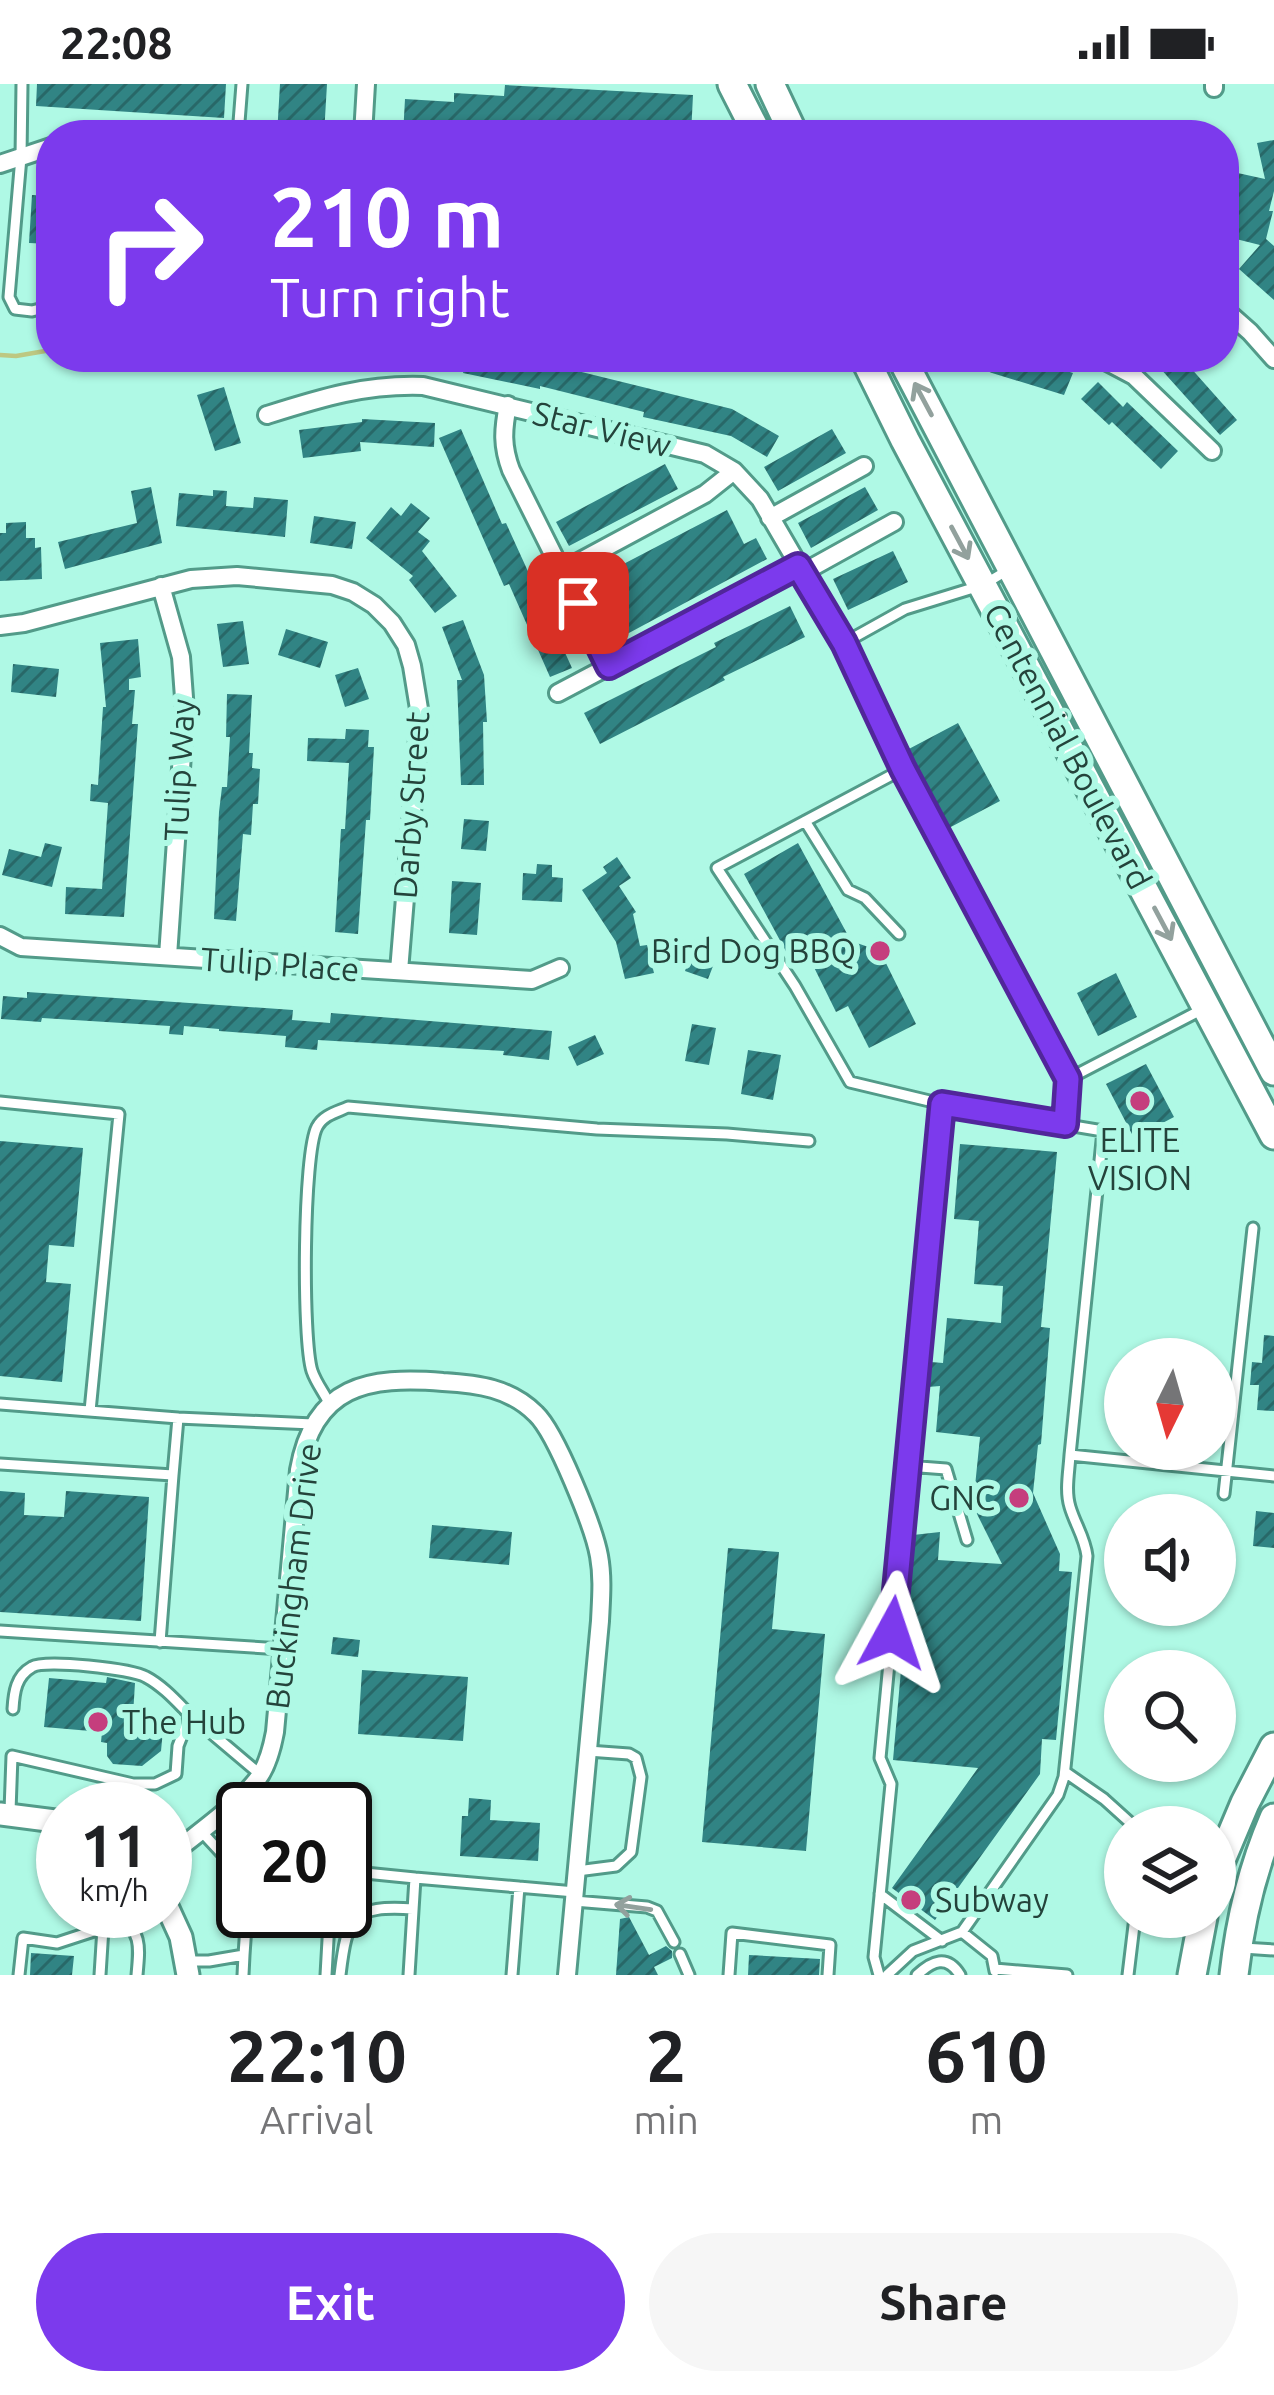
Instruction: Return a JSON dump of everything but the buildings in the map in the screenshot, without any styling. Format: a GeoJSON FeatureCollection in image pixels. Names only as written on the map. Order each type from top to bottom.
{"type":"FeatureCollection","features":[{"type":"Feature","properties":{"kind":"main road"},"geometry":{"type":"LineString","coordinates":[[732,84],[750,120]]}},
{"type":"Feature","properties":{"kind":"main road"},"geometry":{"type":"LineString","coordinates":[[770,84],[787,120]]}},
{"type":"Feature","properties":{"kind":"main road","name":"Centennial Boulevard"},"geometry":{"type":"LineString","coordinates":[[871,372],[1274,1135]]}},
{"type":"Feature","properties":{"kind":"main road","name":"Centennial Boulevard"},"geometry":{"type":"LineString","coordinates":[[909,372],[1274,1071]]}},
{"type":"Feature","properties":{"kind":"main road"},"geometry":{"type":"LineString","coordinates":[[1236,1824],[1274,1747]]}},
{"type":"Feature","properties":{"kind":"main road"},"geometry":{"type":"LineString","coordinates":[[1236,1961],[1242,1913],[1274,1818]]}},
{"type":"Feature","properties":{"kind":"main road"},"geometry":{"type":"LineString","coordinates":[[1192,1975],[1199,1938]]}},
{"type":"Feature","properties":{"kind":"street"},"geometry":{"type":"LineString","coordinates":[[364,120],[366,84]]}},
{"type":"Feature","properties":{"kind":"street"},"geometry":{"type":"LineString","coordinates":[[0,164],[36,152]]}},
{"type":"Feature","properties":{"kind":"street"},"geometry":{"type":"LineString","coordinates":[[1239,322],[1274,359]]}},
{"type":"Feature","properties":{"kind":"street"},"geometry":{"type":"LineString","coordinates":[[1135,372],[1212,451]]}},
{"type":"Feature","properties":{"kind":"street","name":"Star View"},"geometry":{"type":"LineString","coordinates":[[267,415],[342,392],[423,386],[706,454],[746,482],[844,643]]}},
{"type":"Feature","properties":{"kind":"street"},"geometry":{"type":"LineString","coordinates":[[508,405],[503,449],[609,666]]}},
{"type":"Feature","properties":{"kind":"street"},"geometry":{"type":"LineString","coordinates":[[770,518],[864,466]]}},
{"type":"Feature","properties":{"kind":"street"},"geometry":{"type":"LineString","coordinates":[[562,572],[705,494],[734,471]]}},
{"type":"Feature","properties":{"kind":"street"},"geometry":{"type":"LineString","coordinates":[[558,693],[894,522]]}},
{"type":"Feature","properties":{"kind":"street","name":"Darby Street"},"geometry":{"type":"LineString","coordinates":[[0,626],[215,575],[332,585],[374,604],[406,645],[420,715],[399,971]]}},
{"type":"Feature","properties":{"kind":"street","name":"Tulip Way"},"geometry":{"type":"LineString","coordinates":[[160,586],[181,657],[185,711],[168,956]]}},
{"type":"Feature","properties":{"kind":"street","name":"Tulip Place"},"geometry":{"type":"LineString","coordinates":[[0,937],[20,947],[532,980],[560,968]]}},
{"type":"Feature","properties":{"kind":"street","name":"Buckingham Drive"},"geometry":{"type":"LineString","coordinates":[[261,1775],[275,1732],[299,1470],[303,1444],[313,1424],[330,1405],[359,1387],[384,1380],[478,1384],[520,1400],[540,1416],[553,1437],[595,1537],[600,1562],[600,1621],[567,1975]]}},
{"type":"Feature","properties":{"kind":"street"},"geometry":{"type":"LineString","coordinates":[[192,1837],[261,1775]]}},
{"type":"Feature","properties":{"kind":"street"},"geometry":{"type":"LineString","coordinates":[[5,1815],[36,1819]]}},
{"type":"Feature","properties":{"kind":"street"},"geometry":{"type":"LineString","coordinates":[[181,1938],[188,1968]]}},
{"type":"Feature","properties":{"kind":"lane"},"geometry":{"type":"LineString","coordinates":[[22,84],[9,298],[15,309],[36,310]]}},
{"type":"Feature","properties":{"kind":"lane"},"geometry":{"type":"LineString","coordinates":[[239,120],[242,84]]}},
{"type":"Feature","properties":{"kind":"lane"},"geometry":{"type":"LineString","coordinates":[[1013,568],[983,585],[905,609],[844,643],[903,769],[1068,1079],[1065,1124]]}},
{"type":"Feature","properties":{"kind":"lane"},"geometry":{"type":"LineString","coordinates":[[903,769],[717,868],[795,986],[850,1082],[942,1104],[1103,1131],[1070,1455],[1070,1508],[1087,1556],[1065,1772],[1058,1795],[962,1932],[914,1951],[883,1975],[874,1957],[891,1784],[880,1758],[942,1104]]}},
{"type":"Feature","properties":{"kind":"lane"},"geometry":{"type":"LineString","coordinates":[[805,821],[848,890],[865,898],[899,934]]}},
{"type":"Feature","properties":{"kind":"lane"},"geometry":{"type":"LineString","coordinates":[[1068,1079],[1206,1007]]}},
{"type":"Feature","properties":{"kind":"lane"},"geometry":{"type":"LineString","coordinates":[[0,1102],[119,1114],[90,1411]]}},
{"type":"Feature","properties":{"kind":"lane"},"geometry":{"type":"LineString","coordinates":[[330,1405],[312,1371],[308,1335],[306,1222],[314,1132],[322,1119],[348,1107],[597,1130],[809,1141]]}},
{"type":"Feature","properties":{"kind":"lane"},"geometry":{"type":"LineString","coordinates":[[1224,1494],[1253,1228]]}},
{"type":"Feature","properties":{"kind":"lane"},"geometry":{"type":"LineString","coordinates":[[0,1404],[313,1424]]}},
{"type":"Feature","properties":{"kind":"lane"},"geometry":{"type":"LineString","coordinates":[[160,1642],[178,1418]]}},
{"type":"Feature","properties":{"kind":"lane"},"geometry":{"type":"LineString","coordinates":[[1070,1455],[1274,1476]]}},
{"type":"Feature","properties":{"kind":"lane"},"geometry":{"type":"LineString","coordinates":[[0,1464],[173,1474]]}},
{"type":"Feature","properties":{"kind":"lane"},"geometry":{"type":"LineString","coordinates":[[908,1466],[946,1469],[967,1540]]}},
{"type":"Feature","properties":{"kind":"lane"},"geometry":{"type":"LineString","coordinates":[[0,1631],[282,1649]]}},
{"type":"Feature","properties":{"kind":"lane"},"geometry":{"type":"LineString","coordinates":[[13,1708],[15,1686],[37,1663],[145,1675],[261,1775]]}},
{"type":"Feature","properties":{"kind":"lane"},"geometry":{"type":"LineString","coordinates":[[5,1815],[12,1756],[133,1784],[155,1784],[176,1774],[178,1746],[190,1715]]}},
{"type":"Feature","properties":{"kind":"lane"},"geometry":{"type":"LineString","coordinates":[[577,1871],[616,1866],[631,1852],[641,1777],[636,1758],[588,1750]]}},
{"type":"Feature","properties":{"kind":"lane"},"geometry":{"type":"LineString","coordinates":[[1065,1772],[1112,1806]]}},
{"type":"Feature","properties":{"kind":"lane"},"geometry":{"type":"LineString","coordinates":[[200,1830],[216,1847]]}},
{"type":"Feature","properties":{"kind":"lane"},"geometry":{"type":"LineString","coordinates":[[372,1874],[519,1887],[647,1907],[657,1911],[674,1942]]}},
{"type":"Feature","properties":{"kind":"lane"},"geometry":{"type":"LineString","coordinates":[[409,1975],[415,1878]]}},
{"type":"Feature","properties":{"kind":"lane"},"geometry":{"type":"LineString","coordinates":[[512,1975],[519,1887]]}},
{"type":"Feature","properties":{"kind":"lane"},"geometry":{"type":"LineString","coordinates":[[880,1894],[942,1941]]}},
{"type":"Feature","properties":{"kind":"lane"},"geometry":{"type":"LineString","coordinates":[[340,1975],[349,1930],[362,1912],[413,1909]]}},
{"type":"Feature","properties":{"kind":"lane"},"geometry":{"type":"LineString","coordinates":[[962,1932],[992,1955],[995,1972],[1067,1975]]}},
{"type":"Feature","properties":{"kind":"lane"},"geometry":{"type":"LineString","coordinates":[[729,1975],[732,1933],[830,1945],[828,1975]]}},
{"type":"Feature","properties":{"kind":"lane"},"geometry":{"type":"LineString","coordinates":[[20,1975],[23,1938],[57,1942],[70,1938]]}},
{"type":"Feature","properties":{"kind":"lane"},"geometry":{"type":"LineString","coordinates":[[100,1975],[102,1938]]}},
{"type":"Feature","properties":{"kind":"lane"},"geometry":{"type":"LineString","coordinates":[[137,1975],[138,1938]]}},
{"type":"Feature","properties":{"kind":"lane"},"geometry":{"type":"LineString","coordinates":[[243,1975],[245,1938]]}},
{"type":"Feature","properties":{"kind":"lane"},"geometry":{"type":"LineString","coordinates":[[326,1975],[327,1938]]}},
{"type":"Feature","properties":{"kind":"lane"},"geometry":{"type":"LineString","coordinates":[[1128,1975],[1132,1938]]}},
{"type":"Feature","properties":{"kind":"lane"},"geometry":{"type":"LineString","coordinates":[[1236,1961],[1274,1950]]}},
{"type":"Feature","properties":{"kind":"lane"},"geometry":{"type":"LineString","coordinates":[[680,1954],[689,1975]]}},
{"type":"Feature","properties":{"kind":"lane"},"geometry":{"type":"LineString","coordinates":[[188,1968],[244,1955]]}},
{"type":"Feature","properties":{"kind":"lane"},"geometry":{"type":"LineString","coordinates":[[917,1975],[933,1961],[945,1961],[960,1975]]}},
{"type":"Feature","properties":{"kind":"waterway"},"geometry":{"type":"LineString","coordinates":[[0,355],[36,353]]}},
{"type":"Feature","properties":{"kind":"place","name":"Bird Dog BBQ"},"geometry":{"type":"Point","coordinates":[880,951]}},
{"type":"Feature","properties":{"kind":"place","name":"ELITE VISION"},"geometry":{"type":"Point","coordinates":[1140,1101]}},
{"type":"Feature","properties":{"kind":"place","name":"GNC"},"geometry":{"type":"Point","coordinates":[1019,1498]}},
{"type":"Feature","properties":{"kind":"place","name":"The Hub"},"geometry":{"type":"Point","coordinates":[98,1722]}},
{"type":"Feature","properties":{"kind":"place","name":"Subway"},"geometry":{"type":"Point","coordinates":[911,1900]}},
{"type":"Feature","properties":{"kind":"route"},"geometry":{"type":"LineString","coordinates":[[578,603],[609,666],[798,566],[844,643],[903,769],[1068,1079],[1065,1124],[942,1104],[892,1633]]}}]}
